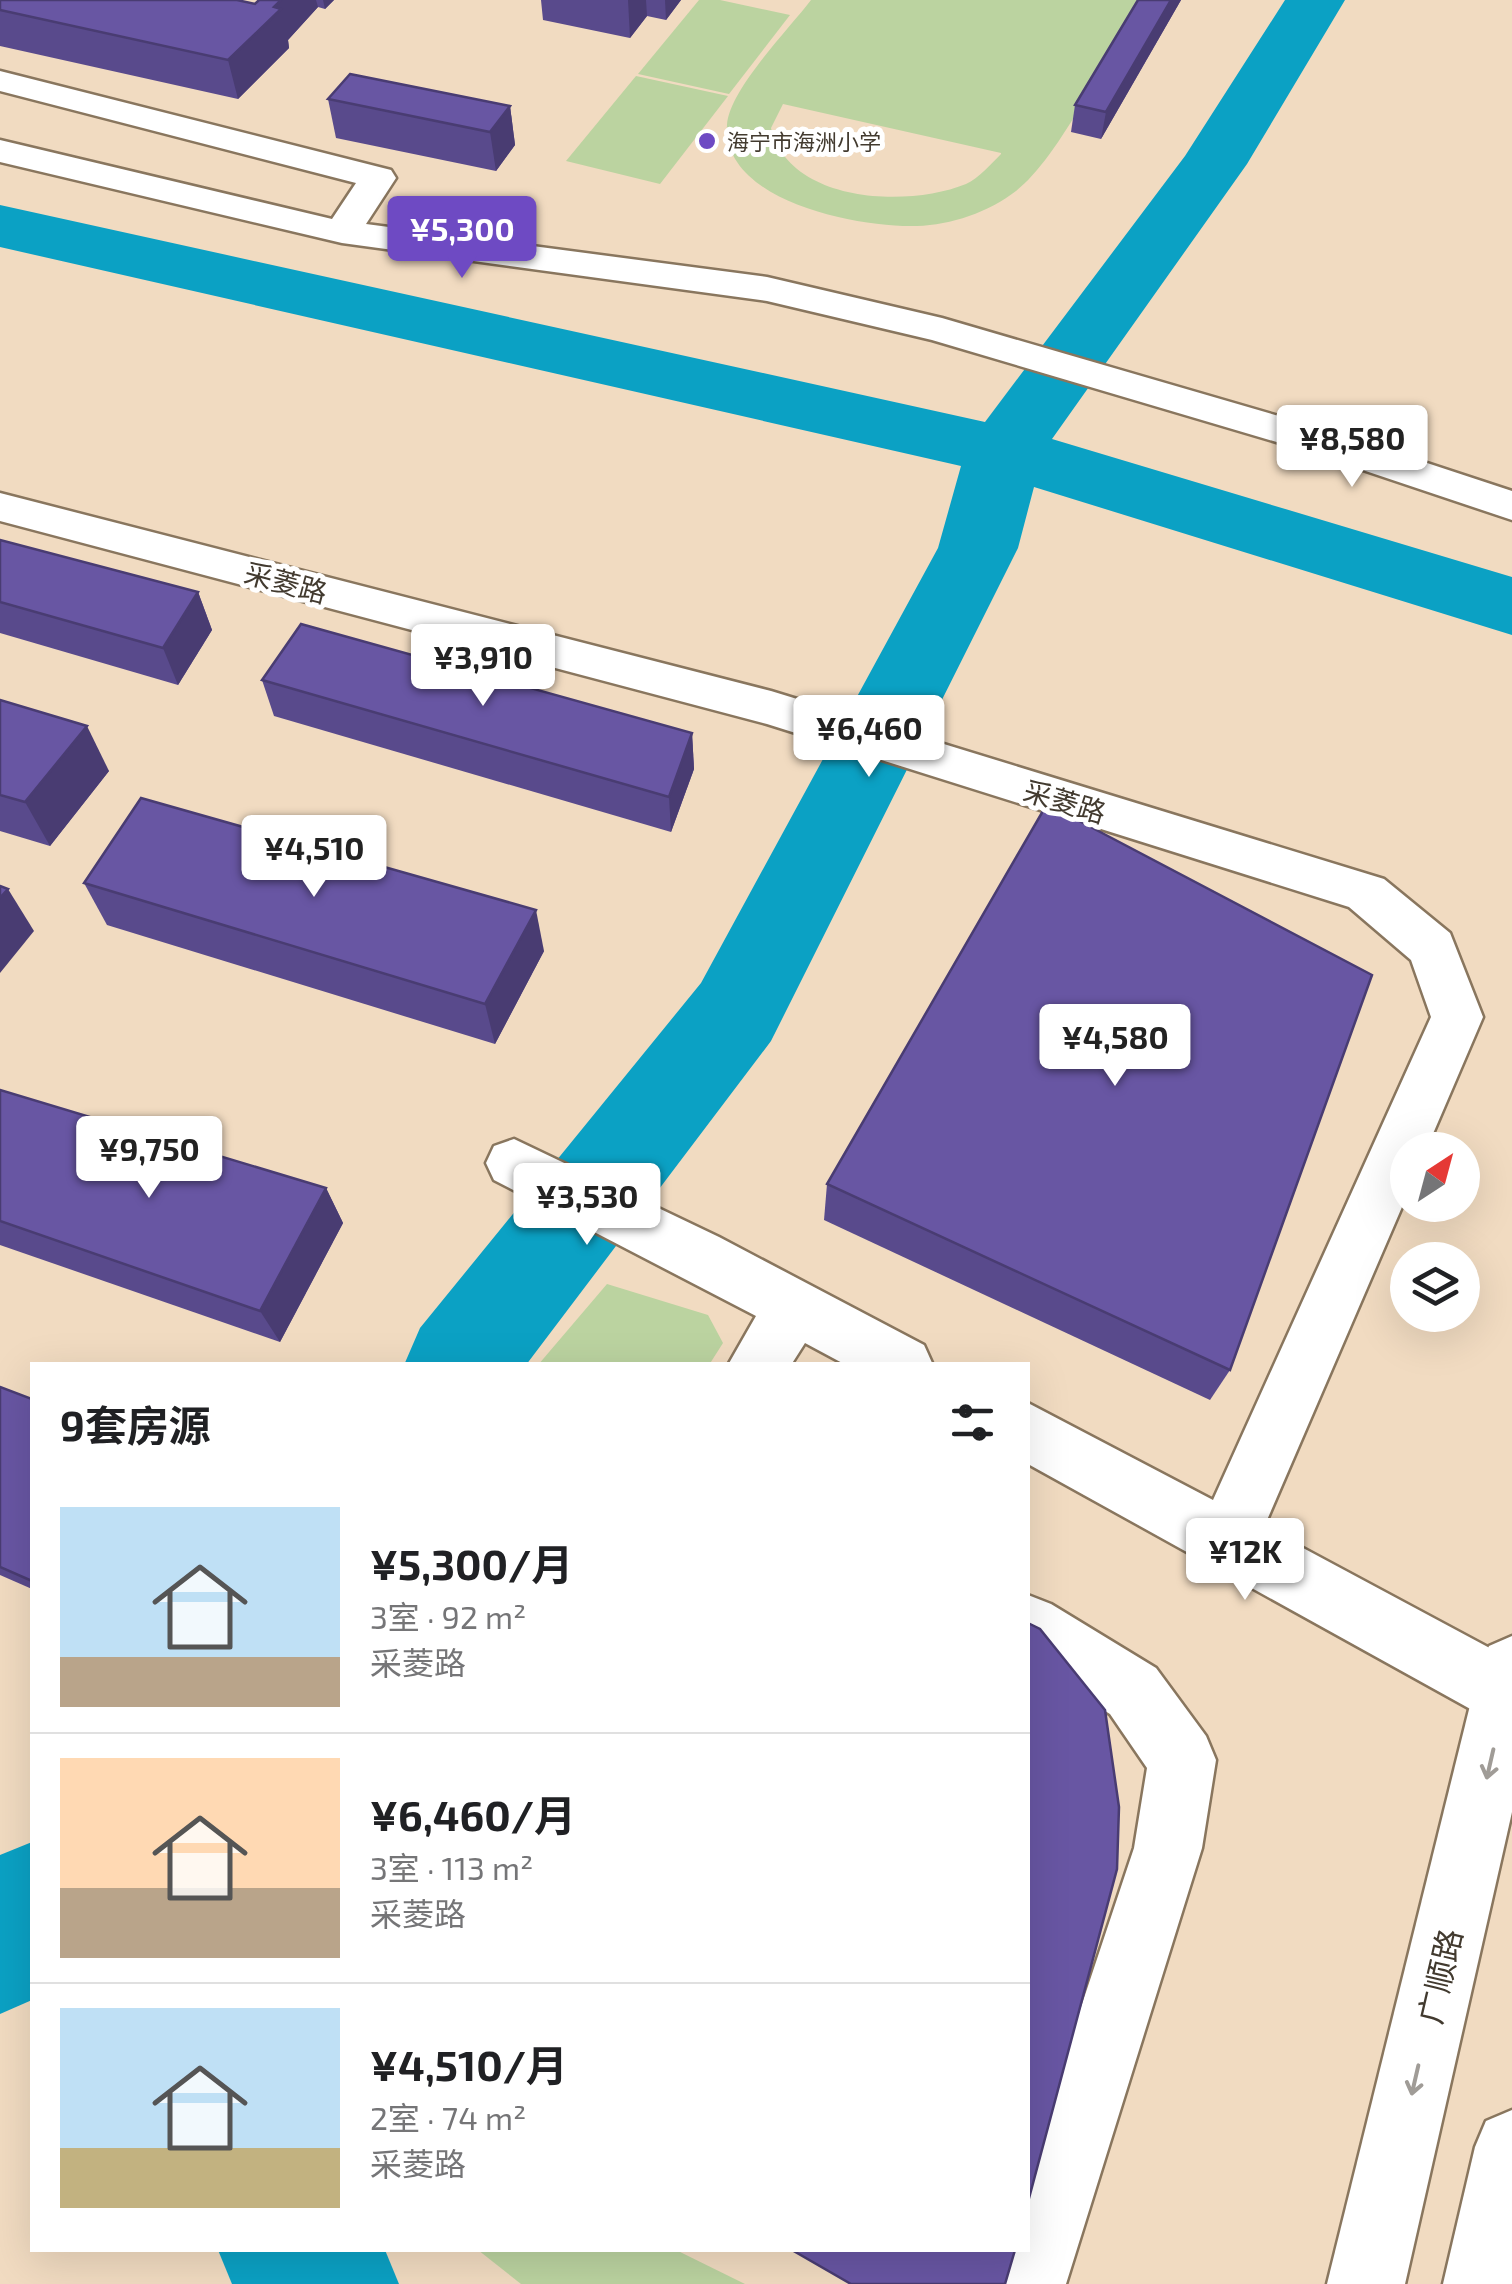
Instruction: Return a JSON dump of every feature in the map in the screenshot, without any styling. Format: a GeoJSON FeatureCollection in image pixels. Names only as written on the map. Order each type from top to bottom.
{"type":"FeatureCollection","features":[{"type":"Feature","properties":{"kind":"street"},"geometry":{"type":"LineString","coordinates":[[0,81],[378,178],[342,232]]}},
{"type":"Feature","properties":{"kind":"street"},"geometry":{"type":"LineString","coordinates":[[0,151],[342,232],[767,288],[942,330],[1212,410],[1512,506]]}},
{"type":"Feature","properties":{"kind":"street","name":"采菱路"},"geometry":{"type":"LineString","coordinates":[[0,507],[771,708],[1366,893],[1432,948],[1458,1017],[1228,1540]]}},
{"type":"Feature","properties":{"kind":"street"},"geometry":{"type":"LineString","coordinates":[[514,1163],[699,1255],[897,1362]]}},
{"type":"Feature","properties":{"kind":"street"},"geometry":{"type":"LineString","coordinates":[[760,1362],[795,1307]]}},
{"type":"Feature","properties":{"kind":"street"},"geometry":{"type":"LineString","coordinates":[[1030,1433],[1228,1540],[1509,1681]]}},
{"type":"Feature","properties":{"kind":"street"},"geometry":{"type":"LineString","coordinates":[[1027,2284],[1168,1848],[1182,1760],[1133,1691],[1030,1628]]}},
{"type":"Feature","properties":{"kind":"street","name":"广顺路"},"geometry":{"type":"LineString","coordinates":[[1366,2284],[1509,1681]]}},
{"type":"Feature","properties":{"kind":"street"},"geometry":{"type":"LineString","coordinates":[[1482,2284],[1512,2147]]}},
{"type":"Feature","properties":{"kind":"green space"},"geometry":{"type":"Polygon","coordinates":[[[699,0],[720,0],[790,15],[729,94],[638,74],[699,0]]]}},
{"type":"Feature","properties":{"kind":"green space"},"geometry":{"type":"Polygon","coordinates":[[[811,0],[1140,0],[1067,129],[1033,175],[1016,191],[982,211],[917,226],[863,222],[799,205],[747,174],[731,152],[727,125],[738,95],[811,0]],[[783,104],[771,128],[782,153],[801,172],[825,185],[883,197],[941,192],[966,184],[1001,153],[783,104]]]}},
{"type":"Feature","properties":{"kind":"green space"},"geometry":{"type":"Polygon","coordinates":[[[636,76],[728,96],[660,184],[566,161],[636,76]]]}},
{"type":"Feature","properties":{"kind":"green space"},"geometry":{"type":"Polygon","coordinates":[[[607,1284],[708,1315],[723,1343],[711,1362],[541,1362],[607,1284]]]}},
{"type":"Feature","properties":{"kind":"green space"},"geometry":{"type":"Polygon","coordinates":[[[481,2252],[680,2252],[745,2284],[521,2284],[481,2252]]]}},
{"type":"Feature","properties":{"kind":"building"},"geometry":{"type":"Polygon","coordinates":[[[0,0],[237,0],[255,4],[259,0],[281,0],[274,7],[281,9],[228,60],[0,10],[0,0]]]}},
{"type":"Feature","properties":{"kind":"building"},"geometry":{"type":"Polygon","coordinates":[[[1138,0],[1171,0],[1106,112],[1075,105],[1138,0]]]}},
{"type":"Feature","properties":{"kind":"building"},"geometry":{"type":"Polygon","coordinates":[[[350,74],[510,106],[490,132],[328,99],[350,74]]]}},
{"type":"Feature","properties":{"kind":"building"},"geometry":{"type":"Polygon","coordinates":[[[0,540],[198,592],[163,648],[0,602],[0,540]]]}},
{"type":"Feature","properties":{"kind":"building"},"geometry":{"type":"Polygon","coordinates":[[[301,624],[692,733],[669,797],[262,680],[301,624]]]}},
{"type":"Feature","properties":{"kind":"building"},"geometry":{"type":"Polygon","coordinates":[[[0,700],[87,726],[25,802],[0,795],[0,700]]]}},
{"type":"Feature","properties":{"kind":"building"},"geometry":{"type":"Polygon","coordinates":[[[141,798],[536,910],[485,1004],[84,883],[141,798]]]}},
{"type":"Feature","properties":{"kind":"building"},"geometry":{"type":"Polygon","coordinates":[[[1047,804],[1372,975],[1230,1370],[827,1184],[1047,804]]]}},
{"type":"Feature","properties":{"kind":"building"},"geometry":{"type":"Polygon","coordinates":[[[0,1090],[326,1188],[260,1311],[0,1221],[0,1090]]]}},
{"type":"Feature","properties":{"kind":"building"},"geometry":{"type":"Polygon","coordinates":[[[0,1387],[30,1398],[30,1580],[0,1567],[0,1387]]]}},
{"type":"Feature","properties":{"kind":"building"},"geometry":{"type":"Polygon","coordinates":[[[1030,1624],[1040,1629],[1105,1710],[1119,1807],[1117,1869],[1030,2195],[1030,1624]]]}},
{"type":"Feature","properties":{"kind":"building"},"geometry":{"type":"Polygon","coordinates":[[[795,2252],[1014,2252],[1005,2284],[851,2284],[795,2252]]]}},
{"type":"Feature","properties":{"kind":"waterway"},"geometry":{"type":"LineString","coordinates":[[1004,451],[1214,164],[1315,0]]}},
{"type":"Feature","properties":{"kind":"waterway"},"geometry":{"type":"LineString","coordinates":[[0,226],[1004,451]]}},
{"type":"Feature","properties":{"kind":"waterway"},"geometry":{"type":"LineString","coordinates":[[461,1362],[736,1012],[978,548],[1004,451]]}},
{"type":"Feature","properties":{"kind":"waterway"},"geometry":{"type":"LineString","coordinates":[[1004,451],[1512,606]]}},
{"type":"Feature","properties":{"kind":"waterway"},"geometry":{"type":"LineString","coordinates":[[0,1948],[30,1910]]}},
{"type":"Feature","properties":{"kind":"waterway"},"geometry":{"type":"LineString","coordinates":[[291,2252],[327,2284]]}},
{"type":"Feature","properties":{"kind":"place","name":"海宁市海洲小学"},"geometry":{"type":"Point","coordinates":[707,141]}}]}
